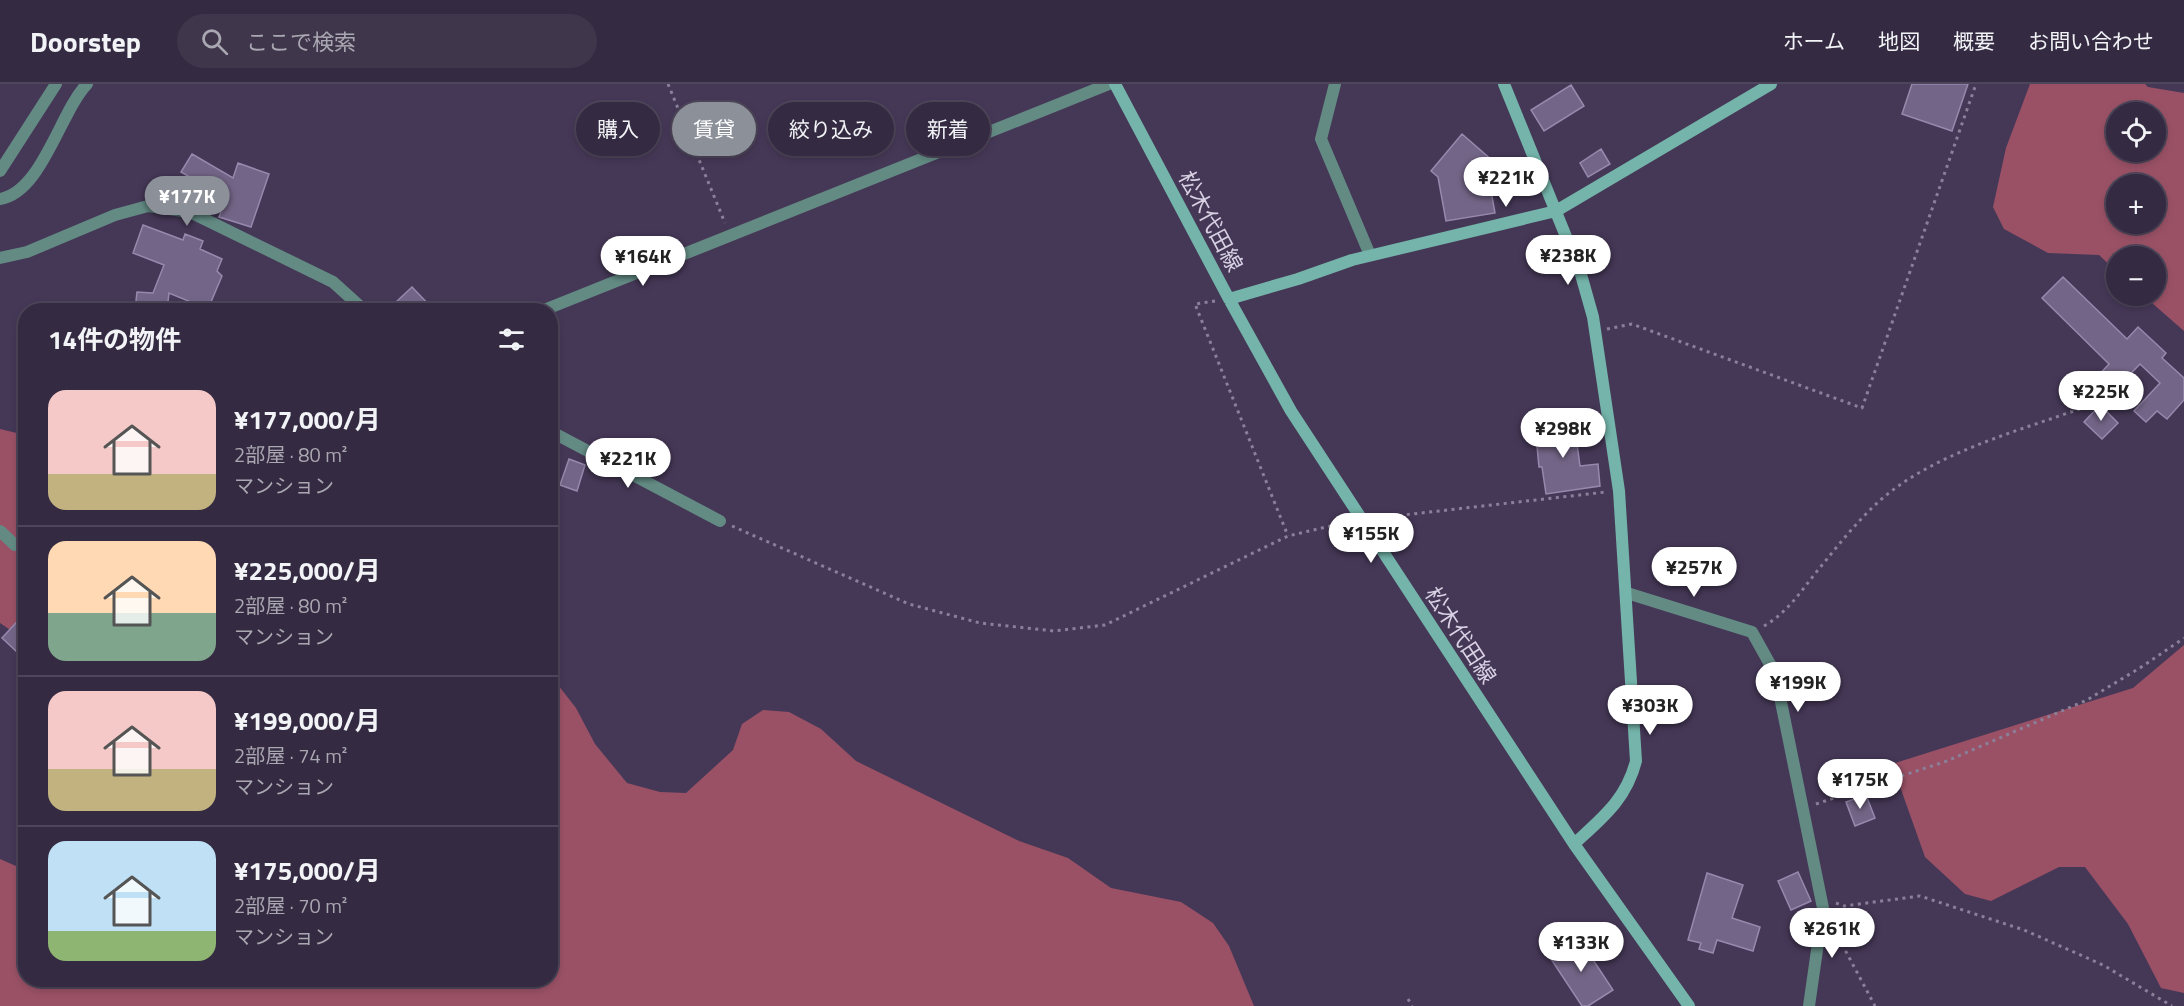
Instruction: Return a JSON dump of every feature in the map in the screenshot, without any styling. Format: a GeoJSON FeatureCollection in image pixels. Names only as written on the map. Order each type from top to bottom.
{"type":"FeatureCollection","features":[{"type":"Feature","properties":{"kind":"street"},"geometry":{"type":"LineString","coordinates":[[0,171],[56,84]]}},
{"type":"Feature","properties":{"kind":"street"},"geometry":{"type":"LineString","coordinates":[[0,199],[12,197],[36,171],[87,84]]}},
{"type":"Feature","properties":{"kind":"street"},"geometry":{"type":"LineString","coordinates":[[558,304],[1109,84]]}},
{"type":"Feature","properties":{"kind":"street","name":"松木代田線"},"geometry":{"type":"LineString","coordinates":[[1115,84],[1228,299],[1291,411],[1360,520],[1574,844],[1689,1006]]}},
{"type":"Feature","properties":{"kind":"street"},"geometry":{"type":"LineString","coordinates":[[1335,84],[1321,139],[1370,255]]}},
{"type":"Feature","properties":{"kind":"street"},"geometry":{"type":"LineString","coordinates":[[1504,84],[1580,271],[1595,331],[1619,491],[1636,761],[1632,778],[1615,807],[1574,844]]}},
{"type":"Feature","properties":{"kind":"street"},"geometry":{"type":"LineString","coordinates":[[1228,299],[1370,255],[1556,211],[1770,84]]}},
{"type":"Feature","properties":{"kind":"street"},"geometry":{"type":"LineString","coordinates":[[0,258],[27,252],[122,213],[148,206],[170,208],[190,212],[333,282],[356,303]]}},
{"type":"Feature","properties":{"kind":"street"},"geometry":{"type":"LineString","coordinates":[[558,435],[720,520]]}},
{"type":"Feature","properties":{"kind":"street"},"geometry":{"type":"LineString","coordinates":[[0,531],[15,545]]}},
{"type":"Feature","properties":{"kind":"street"},"geometry":{"type":"LineString","coordinates":[[1627,593],[1752,632],[1771,666],[1780,697],[1801,809],[1823,903],[1809,1006]]}},
{"type":"Feature","properties":{"kind":"path"},"geometry":{"type":"LineString","coordinates":[[668,84],[730,236]]}},
{"type":"Feature","properties":{"kind":"path"},"geometry":{"type":"LineString","coordinates":[[1595,331],[1632,324],[1862,408],[1976,84]]}},
{"type":"Feature","properties":{"kind":"path"},"geometry":{"type":"LineString","coordinates":[[1228,299],[1195,304],[1288,536]]}},
{"type":"Feature","properties":{"kind":"path"},"geometry":{"type":"LineString","coordinates":[[1752,632],[1781,616],[1844,537],[1876,504],[1915,475],[1943,460],[2085,407]]}},
{"type":"Feature","properties":{"kind":"path"},"geometry":{"type":"LineString","coordinates":[[720,520],[909,604],[980,623],[1054,631],[1105,625],[1288,536],[1360,520],[1619,491]]}},
{"type":"Feature","properties":{"kind":"path"},"geometry":{"type":"LineString","coordinates":[[1801,809],[1947,761],[2086,700],[2144,666],[2184,638]]}},
{"type":"Feature","properties":{"kind":"path"},"geometry":{"type":"LineString","coordinates":[[1823,903],[1844,906],[1920,896],[2024,930],[2103,965],[2172,1006]]}},
{"type":"Feature","properties":{"kind":"path"},"geometry":{"type":"LineString","coordinates":[[1823,903],[1875,1006]]}},
{"type":"Feature","properties":{"kind":"path"},"geometry":{"type":"LineString","coordinates":[[1408,999],[1412,1006]]}},
{"type":"Feature","properties":{"kind":"shaded area"},"geometry":{"type":"Polygon","coordinates":[[[2030,84],[2145,84],[2148,87],[2184,93],[2184,331],[2155,306],[2166,306],[2166,246],[2106,246],[2106,262],[2099,255],[2048,253],[2004,229],[1993,207],[2006,148],[2030,84]]]}},
{"type":"Feature","properties":{"kind":"shaded area"},"geometry":{"type":"Polygon","coordinates":[[[0,429],[18,433],[18,635],[0,623],[0,429]]]}},
{"type":"Feature","properties":{"kind":"shaded area"},"geometry":{"type":"Polygon","coordinates":[[[2184,645],[2184,993],[2161,988],[2128,924],[2085,867],[2059,867],[1991,901],[1965,894],[1925,857],[1892,764],[2133,688],[2184,645]]]}},
{"type":"Feature","properties":{"kind":"shaded area"},"geometry":{"type":"Polygon","coordinates":[[[558,685],[576,708],[595,744],[627,783],[660,792],[686,793],[733,750],[742,724],[763,710],[789,712],[821,729],[856,761],[1019,841],[1068,858],[1111,888],[1181,902],[1213,923],[1229,946],[1254,1006],[0,1006],[0,859],[18,867],[18,987],[558,987],[558,685]]]}},
{"type":"Feature","properties":{"kind":"building"},"geometry":{"type":"Polygon","coordinates":[[[1912,84],[1968,84],[1952,131],[1902,114],[1912,84]]]}},
{"type":"Feature","properties":{"kind":"building"},"geometry":{"type":"Polygon","coordinates":[[[1571,85],[1584,106],[1544,131],[1531,110],[1571,85]]]}},
{"type":"Feature","properties":{"kind":"building"},"geometry":{"type":"Polygon","coordinates":[[[1462,134],[1501,168],[1515,160],[1522,174],[1491,191],[1495,213],[1446,221],[1438,177],[1431,171],[1462,134]]]}},
{"type":"Feature","properties":{"kind":"building"},"geometry":{"type":"Polygon","coordinates":[[[1601,149],[1610,164],[1588,177],[1580,163],[1601,149]]]}},
{"type":"Feature","properties":{"kind":"building"},"geometry":{"type":"Polygon","coordinates":[[[192,154],[233,178],[238,163],[269,174],[251,227],[219,217],[226,198],[181,172],[192,154]]]}},
{"type":"Feature","properties":{"kind":"building"},"geometry":{"type":"Polygon","coordinates":[[[143,225],[183,240],[185,234],[203,241],[200,249],[222,259],[217,271],[222,276],[211,303],[193,303],[169,293],[168,303],[136,303],[137,292],[153,293],[164,265],[133,253],[143,225]]]}},
{"type":"Feature","properties":{"kind":"building"},"geometry":{"type":"Polygon","coordinates":[[[2063,277],[2127,339],[2138,327],[2166,353],[2162,358],[2184,378],[2184,400],[2167,419],[2157,411],[2146,422],[2134,411],[2160,383],[2140,364],[2113,392],[2097,377],[2109,364],[2042,298],[2063,277]]]}},
{"type":"Feature","properties":{"kind":"building"},"geometry":{"type":"Polygon","coordinates":[[[412,287],[427,303],[395,303],[412,287]]]}},
{"type":"Feature","properties":{"kind":"building"},"geometry":{"type":"Polygon","coordinates":[[[2100,405],[2118,423],[2102,439],[2084,422],[2100,405]]]}},
{"type":"Feature","properties":{"kind":"building"},"geometry":{"type":"Polygon","coordinates":[[[1574,421],[1580,466],[1598,464],[1600,486],[1546,494],[1542,467],[1539,467],[1535,425],[1574,421]]]}},
{"type":"Feature","properties":{"kind":"building"},"geometry":{"type":"Polygon","coordinates":[[[569,459],[585,465],[577,491],[560,485],[569,459]]]}},
{"type":"Feature","properties":{"kind":"building"},"geometry":{"type":"Polygon","coordinates":[[[18,621],[18,651],[2,638],[18,621]]]}},
{"type":"Feature","properties":{"kind":"building"},"geometry":{"type":"Polygon","coordinates":[[[1866,795],[1875,818],[1855,826],[1846,802],[1866,795]]]}},
{"type":"Feature","properties":{"kind":"building"},"geometry":{"type":"Polygon","coordinates":[[[1798,872],[1811,901],[1791,910],[1778,881],[1798,872]]]}},
{"type":"Feature","properties":{"kind":"building"},"geometry":{"type":"Polygon","coordinates":[[[1707,873],[1743,885],[1732,918],[1760,927],[1753,951],[1717,940],[1713,953],[1699,949],[1701,943],[1688,940],[1707,873]]]}},
{"type":"Feature","properties":{"kind":"building"},"geometry":{"type":"Polygon","coordinates":[[[1578,937],[1613,990],[1588,1006],[1582,1006],[1549,956],[1578,937]]]}}]}
